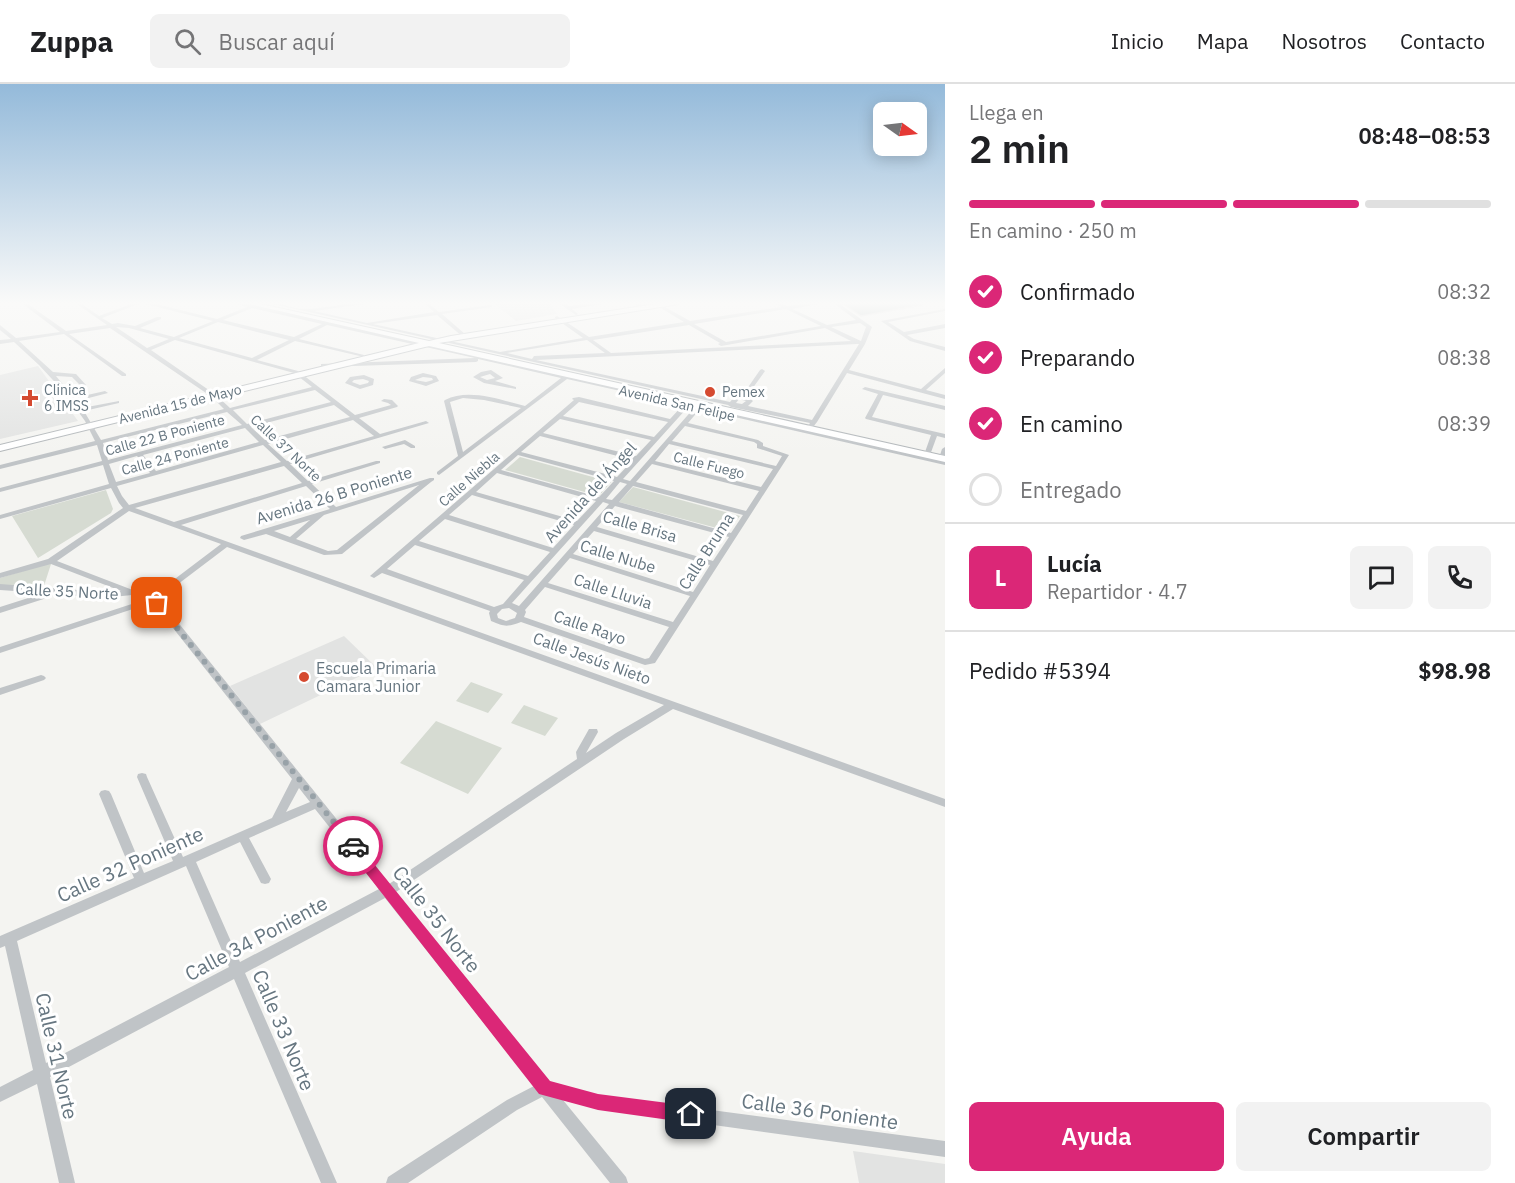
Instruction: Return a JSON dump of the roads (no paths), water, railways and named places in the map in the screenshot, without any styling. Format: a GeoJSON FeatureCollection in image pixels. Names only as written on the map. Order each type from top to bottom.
{"type":"FeatureCollection","features":[{"type":"Feature","properties":{"kind":"main road","name":"Avenida 15 de Mayo"},"geometry":{"type":"LineString","coordinates":[[298,373],[337,366],[385,353]]}},
{"type":"Feature","properties":{"kind":"main road","name":"Avenida 15 de Mayo"},"geometry":{"type":"LineString","coordinates":[[0,448],[323,366],[386,353]]}},
{"type":"Feature","properties":{"kind":"main road","name":"Avenida San Felipe"},"geometry":{"type":"LineString","coordinates":[[483,353],[562,376],[811,425],[882,447],[944,457]]}},
{"type":"Feature","properties":{"kind":"main road","name":"Avenida San Felipe"},"geometry":{"type":"LineString","coordinates":[[696,402],[735,407],[927,454]]}},
{"type":"Feature","properties":{"kind":"main road","name":"Avenida 15 de Mayo"},"geometry":{"type":"LineString","coordinates":[[0,443],[89,424]]}},
{"type":"Feature","properties":{"kind":"street"},"geometry":{"type":"LineString","coordinates":[[30,353],[52,374],[89,424],[99,442],[122,504],[128,508]]}},
{"type":"Feature","properties":{"kind":"street"},"geometry":{"type":"LineString","coordinates":[[95,353],[124,375]]}},
{"type":"Feature","properties":{"kind":"street","name":"Calle 37 Norte"},"geometry":{"type":"LineString","coordinates":[[152,353],[212,394],[306,483],[329,509]]}},
{"type":"Feature","properties":{"kind":"street"},"geometry":{"type":"LineString","coordinates":[[227,353],[298,373],[335,403],[396,444]]}},
{"type":"Feature","properties":{"kind":"street"},"geometry":{"type":"LineString","coordinates":[[252,360],[265,353]]}},
{"type":"Feature","properties":{"kind":"street"},"geometry":{"type":"LineString","coordinates":[[340,353],[361,360],[421,362],[487,359],[520,353]]}},
{"type":"Feature","properties":{"kind":"street","name":"Avenida San Felipe"},"geometry":{"type":"LineString","coordinates":[[467,353],[562,376]]}},
{"type":"Feature","properties":{"kind":"street","name":"Avenida San Felipe"},"geometry":{"type":"LineString","coordinates":[[494,353],[882,447],[944,457]]}},
{"type":"Feature","properties":{"kind":"street"},"geometry":{"type":"LineString","coordinates":[[502,357],[521,359],[624,353]]}},
{"type":"Feature","properties":{"kind":"street"},"geometry":{"type":"LineString","coordinates":[[811,425],[854,353]]}},
{"type":"Feature","properties":{"kind":"street"},"geometry":{"type":"LineString","coordinates":[[487,359],[484,362],[487,372]]}},
{"type":"Feature","properties":{"kind":"street"},"geometry":{"type":"LineString","coordinates":[[323,366],[337,366],[361,360]]}},
{"type":"Feature","properties":{"kind":"street"},"geometry":{"type":"LineString","coordinates":[[359,377],[361,360]]}},
{"type":"Feature","properties":{"kind":"street"},"geometry":{"type":"LineString","coordinates":[[421,362],[423,375]]}},
{"type":"Feature","properties":{"kind":"street"},"geometry":{"type":"LineString","coordinates":[[922,391],[945,370]]}},
{"type":"Feature","properties":{"kind":"street"},"geometry":{"type":"LineString","coordinates":[[744,397],[762,371]]}},
{"type":"Feature","properties":{"kind":"street"},"geometry":{"type":"LineString","coordinates":[[845,371],[945,397]]}},
{"type":"Feature","properties":{"kind":"street"},"geometry":{"type":"LineString","coordinates":[[491,382],[500,376],[487,372],[476,377],[482,381],[514,388]]}},
{"type":"Feature","properties":{"kind":"street"},"geometry":{"type":"LineString","coordinates":[[52,374],[74,375],[84,386]]}},
{"type":"Feature","properties":{"kind":"street"},"geometry":{"type":"LineString","coordinates":[[439,473],[562,376]]}},
{"type":"Feature","properties":{"kind":"street"},"geometry":{"type":"LineString","coordinates":[[0,467],[315,387]]}},
{"type":"Feature","properties":{"kind":"street"},"geometry":{"type":"LineString","coordinates":[[865,389],[945,408]]}},
{"type":"Feature","properties":{"kind":"street"},"geometry":{"type":"LineString","coordinates":[[72,400],[105,393]]}},
{"type":"Feature","properties":{"kind":"street"},"geometry":{"type":"LineString","coordinates":[[881,393],[868,418],[945,436]]}},
{"type":"Feature","properties":{"kind":"street"},"geometry":{"type":"LineString","coordinates":[[461,456],[448,399],[463,395],[523,407]]}},
{"type":"Feature","properties":{"kind":"street"},"geometry":{"type":"LineString","coordinates":[[736,397],[744,397],[750,401],[735,407],[736,397]]}},
{"type":"Feature","properties":{"kind":"street","name":"Calle Niebla"},"geometry":{"type":"LineString","coordinates":[[494,610],[378,573],[559,417],[576,399],[672,421]]}},
{"type":"Feature","properties":{"kind":"street","name":"Calle 24 Poniente"},"geometry":{"type":"LineString","coordinates":[[0,517],[395,406],[390,401],[384,401]]}},
{"type":"Feature","properties":{"kind":"street"},"geometry":{"type":"LineString","coordinates":[[79,410],[117,402]]}},
{"type":"Feature","properties":{"kind":"street","name":"Avenida del Ángel"},"geometry":{"type":"LineString","coordinates":[[506,605],[672,421],[696,402]]}},
{"type":"Feature","properties":{"kind":"street","name":"Avenida del Ángel"},"geometry":{"type":"LineString","coordinates":[[520,614],[568,555],[684,424],[696,402]]}},
{"type":"Feature","properties":{"kind":"street","name":"Calle 22 B Poniente"},"geometry":{"type":"LineString","coordinates":[[0,490],[335,403]]}},
{"type":"Feature","properties":{"kind":"street"},"geometry":{"type":"LineString","coordinates":[[559,417],[655,440]]}},
{"type":"Feature","properties":{"kind":"street"},"geometry":{"type":"LineString","coordinates":[[0,576],[51,561],[128,508],[426,423]]}},
{"type":"Feature","properties":{"kind":"street","name":"Calle Bruma"},"geometry":{"type":"LineString","coordinates":[[649,663],[786,454],[759,447],[760,443],[756,441],[684,424]]}},
{"type":"Feature","properties":{"kind":"street"},"geometry":{"type":"LineString","coordinates":[[539,434],[638,459]]}},
{"type":"Feature","properties":{"kind":"street"},"geometry":{"type":"LineString","coordinates":[[927,454],[935,434]]}},
{"type":"Feature","properties":{"kind":"street"},"geometry":{"type":"LineString","coordinates":[[386,447],[405,442],[413,447]]}},
{"type":"Feature","properties":{"kind":"street"},"geometry":{"type":"LineString","coordinates":[[668,442],[777,468]]}},
{"type":"Feature","properties":{"kind":"street"},"geometry":{"type":"LineString","coordinates":[[517,453],[748,514]]}},
{"type":"Feature","properties":{"kind":"street"},"geometry":{"type":"LineString","coordinates":[[139,454],[155,474]]}},
{"type":"Feature","properties":{"kind":"street"},"geometry":{"type":"LineString","coordinates":[[175,524],[378,462]]}},
{"type":"Feature","properties":{"kind":"street","name":"Calle Fuego"},"geometry":{"type":"LineString","coordinates":[[650,462],[763,490]]}},
{"type":"Feature","properties":{"kind":"street"},"geometry":{"type":"LineString","coordinates":[[496,471],[734,536]]}},
{"type":"Feature","properties":{"kind":"street","name":"Avenida 26 B Poniente"},"geometry":{"type":"LineString","coordinates":[[244,538],[329,509],[432,479],[334,553],[291,540]]}},
{"type":"Feature","properties":{"kind":"street","name":"Calle Brisa"},"geometry":{"type":"LineString","coordinates":[[471,493],[579,524]]}},
{"type":"Feature","properties":{"kind":"street","name":"Calle Jesús Nieto"},"geometry":{"type":"LineString","coordinates":[[128,508],[945,803]]}},
{"type":"Feature","properties":{"kind":"street"},"geometry":{"type":"LineString","coordinates":[[265,531],[291,540],[329,509]]}},
{"type":"Feature","properties":{"kind":"street","name":"Calle Nube"},"geometry":{"type":"LineString","coordinates":[[443,516],[555,551]]}},
{"type":"Feature","properties":{"kind":"street","name":"Calle Brisa"},"geometry":{"type":"LineString","coordinates":[[592,528],[715,564]]}},
{"type":"Feature","properties":{"kind":"street"},"geometry":{"type":"LineString","coordinates":[[413,542],[529,579]]}},
{"type":"Feature","properties":{"kind":"street"},"geometry":{"type":"LineString","coordinates":[[0,650],[152,600],[227,543]]}},
{"type":"Feature","properties":{"kind":"street","name":"Calle Nube"},"geometry":{"type":"LineString","coordinates":[[568,555],[695,595]]}},
{"type":"Feature","properties":{"kind":"street"},"geometry":{"type":"LineString","coordinates":[[51,561],[152,600]]}},
{"type":"Feature","properties":{"kind":"street","name":"Calle Lluvia"},"geometry":{"type":"LineString","coordinates":[[543,584],[675,626]]}},
{"type":"Feature","properties":{"kind":"street","name":"Calle 35 Norte"},"geometry":{"type":"LineString","coordinates":[[0,587],[103,595],[134,592]]}},
{"type":"Feature","properties":{"kind":"street"},"geometry":{"type":"LineString","coordinates":[[0,610],[55,592]]}},
{"type":"Feature","properties":{"kind":"street","name":"Calle 35 Norte"},"geometry":{"type":"LineString","coordinates":[[152,600],[162,607],[620,1183]]}},
{"type":"Feature","properties":{"kind":"street"},"geometry":{"type":"LineString","coordinates":[[506,605],[520,614],[511,624],[501,623],[494,619],[494,610],[506,605]]}},
{"type":"Feature","properties":{"kind":"street","name":"Calle Rayo"},"geometry":{"type":"LineString","coordinates":[[520,614],[649,663]]}},
{"type":"Feature","properties":{"kind":"street"},"geometry":{"type":"LineString","coordinates":[[0,692],[41,678]]}},
{"type":"Feature","properties":{"kind":"street","name":"Calle 34 Poniente"},"geometry":{"type":"LineString","coordinates":[[0,1095],[388,890],[674,704]]}},
{"type":"Feature","properties":{"kind":"street"},"geometry":{"type":"LineString","coordinates":[[583,762],[581,752],[593,732]]}},
{"type":"Feature","properties":{"kind":"street","name":"Calle 33 Norte"},"geometry":{"type":"LineString","coordinates":[[142,777],[237,970],[329,1183]]}},
{"type":"Feature","properties":{"kind":"street"},"geometry":{"type":"LineString","coordinates":[[276,821],[298,778]]}},
{"type":"Feature","properties":{"kind":"street"},"geometry":{"type":"LineString","coordinates":[[105,794],[141,880]]}},
{"type":"Feature","properties":{"kind":"street","name":"Calle 32 Poniente"},"geometry":{"type":"LineString","coordinates":[[5,940],[318,803]]}},
{"type":"Feature","properties":{"kind":"street"},"geometry":{"type":"LineString","coordinates":[[242,836],[265,879]]}},
{"type":"Feature","properties":{"kind":"street","name":"Calle 31 Norte"},"geometry":{"type":"LineString","coordinates":[[5,940],[41,1073],[67,1183]]}},
{"type":"Feature","properties":{"kind":"street"},"geometry":{"type":"LineString","coordinates":[[394,1183],[512,1105],[545,1088]]}},
{"type":"Feature","properties":{"kind":"street","name":"Calle 36 Poniente"},"geometry":{"type":"LineString","coordinates":[[545,1088],[598,1102],[945,1149]]}},
{"type":"Feature","properties":{"kind":"place","name":"Pemex"},"geometry":{"type":"Point","coordinates":[710,392]}},
{"type":"Feature","properties":{"kind":"place","name":"Clinica 6 IMSS"},"geometry":{"type":"Point","coordinates":[30,398]}},
{"type":"Feature","properties":{"kind":"place","name":"Escuela Primaria Camara Junior"},"geometry":{"type":"Point","coordinates":[304,677]}}]}
